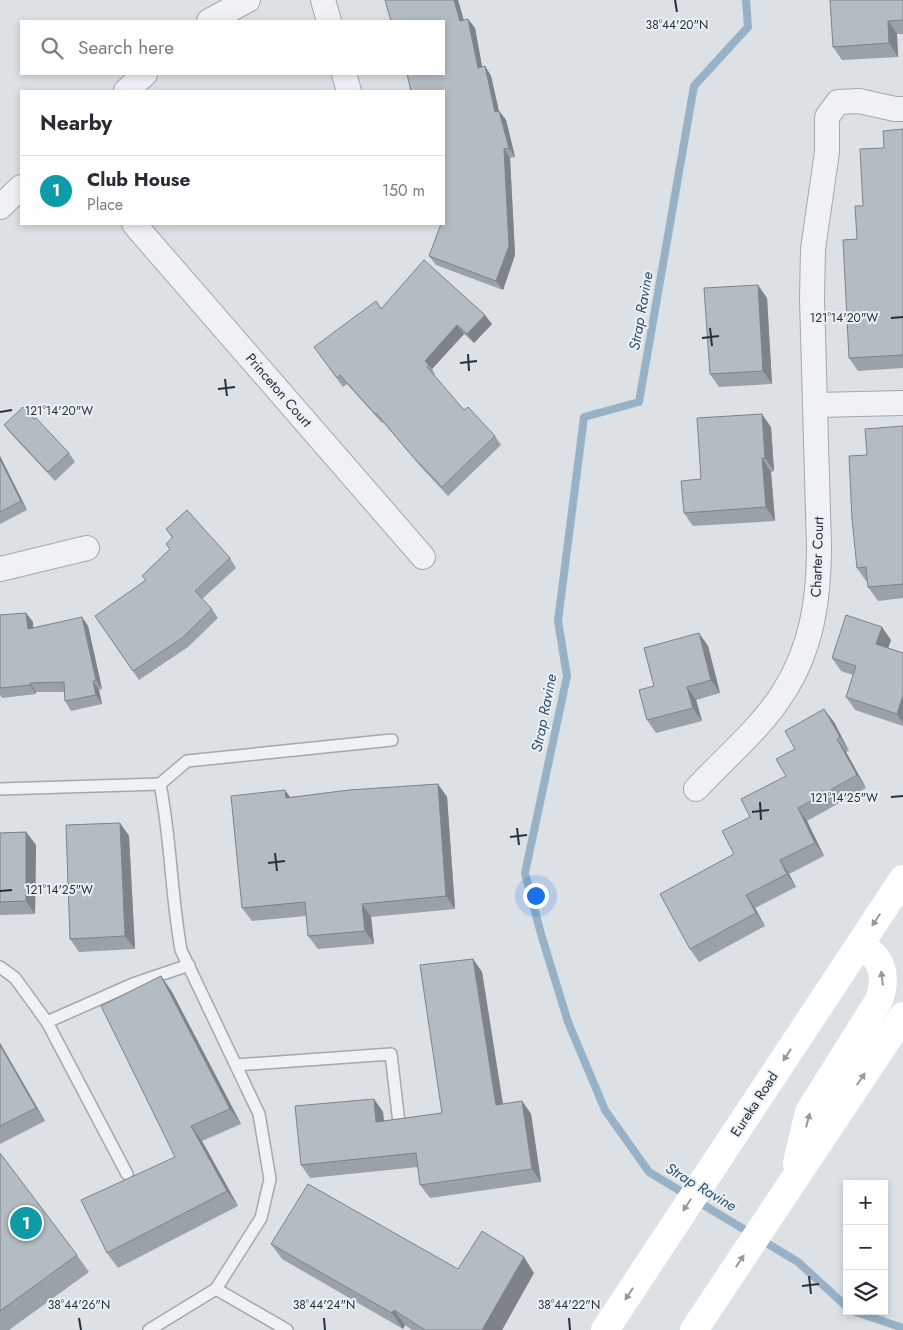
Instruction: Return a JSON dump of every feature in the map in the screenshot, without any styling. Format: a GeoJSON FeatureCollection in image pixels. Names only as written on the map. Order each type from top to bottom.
{"type":"FeatureCollection","features":[{"type":"Feature","properties":{"kind":"main road","name":"Eureka Road"},"geometry":{"type":"LineString","coordinates":[[605,1330],[903,879]]}},
{"type":"Feature","properties":{"kind":"main road"},"geometry":{"type":"LineString","coordinates":[[791,1184],[809,1112],[878,1002],[881,994],[882,974],[876,957],[860,944]]}},
{"type":"Feature","properties":{"kind":"main road"},"geometry":{"type":"LineString","coordinates":[[694,1330],[903,1016]]}},
{"type":"Feature","properties":{"kind":"street"},"geometry":{"type":"LineString","coordinates":[[211,20],[248,0]]}},
{"type":"Feature","properties":{"kind":"street"},"geometry":{"type":"LineString","coordinates":[[323,0],[329,20]]}},
{"type":"Feature","properties":{"kind":"street"},"geometry":{"type":"LineString","coordinates":[[127,90],[144,75]]}},
{"type":"Feature","properties":{"kind":"street"},"geometry":{"type":"LineString","coordinates":[[344,75],[349,90]]}},
{"type":"Feature","properties":{"kind":"street","name":"Charter Court"},"geometry":{"type":"LineString","coordinates":[[696,789],[759,724],[783,694],[800,663],[812,626],[819,584],[812,299],[813,249],[827,152],[827,117],[838,102],[859,101],[896,109],[903,108]]}},
{"type":"Feature","properties":{"kind":"street"},"geometry":{"type":"LineString","coordinates":[[0,207],[20,189]]}},
{"type":"Feature","properties":{"kind":"street","name":"Princeton Court"},"geometry":{"type":"LineString","coordinates":[[135,225],[424,556]]}},
{"type":"Feature","properties":{"kind":"street"},"geometry":{"type":"LineString","coordinates":[[816,405],[903,403]]}},
{"type":"Feature","properties":{"kind":"street"},"geometry":{"type":"LineString","coordinates":[[0,569],[87,548]]}},
{"type":"Feature","properties":{"kind":"lane"},"geometry":{"type":"LineString","coordinates":[[0,790],[160,784],[187,761],[392,740]]}},
{"type":"Feature","properties":{"kind":"lane"},"geometry":{"type":"LineString","coordinates":[[149,1330],[216,1289],[261,1218],[270,1179],[259,1114],[181,950],[177,928],[166,816],[160,784]]}},
{"type":"Feature","properties":{"kind":"lane"},"geometry":{"type":"LineString","coordinates":[[47,1022],[133,984],[189,965]]}},
{"type":"Feature","properties":{"kind":"lane"},"geometry":{"type":"LineString","coordinates":[[0,967],[15,978],[47,1022],[127,1174]]}},
{"type":"Feature","properties":{"kind":"lane"},"geometry":{"type":"LineString","coordinates":[[236,1065],[391,1054],[399,1123]]}},
{"type":"Feature","properties":{"kind":"lane"},"geometry":{"type":"LineString","coordinates":[[216,1289],[287,1330]]}},
{"type":"Feature","properties":{"kind":"building"},"geometry":{"type":"Polygon","coordinates":[[[385,0],[454,0],[460,21],[468,19],[478,68],[485,66],[495,112],[499,111],[509,148],[504,149],[509,246],[496,281],[429,256],[441,225],[445,225],[445,90],[411,90],[407,75],[445,75],[445,20],[391,20],[385,0]]]}},
{"type":"Feature","properties":{"kind":"building"},"geometry":{"type":"Polygon","coordinates":[[[830,0],[903,0],[903,20],[888,21],[889,43],[833,47],[830,0]]]}},
{"type":"Feature","properties":{"kind":"building"},"geometry":{"type":"Polygon","coordinates":[[[903,129],[903,355],[849,358],[843,240],[857,239],[855,206],[863,206],[860,149],[884,148],[883,131],[903,129]]]}},
{"type":"Feature","properties":{"kind":"building"},"geometry":{"type":"Polygon","coordinates":[[[424,260],[485,315],[467,334],[457,325],[425,361],[429,365],[427,367],[464,410],[468,407],[495,436],[442,487],[340,375],[337,378],[314,347],[376,301],[381,309],[424,260]]]}},
{"type":"Feature","properties":{"kind":"building"},"geometry":{"type":"Polygon","coordinates":[[[758,285],[763,371],[710,374],[704,288],[758,285]]]}},
{"type":"Feature","properties":{"kind":"building"},"geometry":{"type":"Polygon","coordinates":[[[23,407],[69,453],[48,472],[4,425],[23,407]]]}},
{"type":"Feature","properties":{"kind":"building"},"geometry":{"type":"Polygon","coordinates":[[[762,414],[765,458],[762,458],[766,507],[684,513],[681,481],[701,479],[697,418],[762,414]]]}},
{"type":"Feature","properties":{"kind":"building"},"geometry":{"type":"Polygon","coordinates":[[[903,426],[903,584],[868,587],[866,567],[857,568],[849,456],[867,455],[865,429],[903,426]]]}},
{"type":"Feature","properties":{"kind":"building"},"geometry":{"type":"Polygon","coordinates":[[[0,459],[21,501],[0,512],[0,459]]]}},
{"type":"Feature","properties":{"kind":"building"},"geometry":{"type":"Polygon","coordinates":[[[187,510],[230,558],[195,591],[212,609],[182,638],[133,671],[95,616],[146,580],[142,576],[170,549],[166,544],[173,537],[166,529],[187,510]]]}},
{"type":"Feature","properties":{"kind":"building"},"geometry":{"type":"Polygon","coordinates":[[[26,613],[28,629],[82,617],[96,680],[93,681],[96,695],[65,701],[64,682],[30,683],[30,685],[0,688],[0,615],[26,613]]]}},
{"type":"Feature","properties":{"kind":"building"},"geometry":{"type":"Polygon","coordinates":[[[846,615],[882,627],[876,644],[903,653],[903,695],[897,714],[846,697],[856,666],[832,658],[846,615]]]}},
{"type":"Feature","properties":{"kind":"building"},"geometry":{"type":"Polygon","coordinates":[[[699,633],[711,680],[687,687],[693,708],[647,720],[639,690],[654,686],[644,648],[699,633]]]}},
{"type":"Feature","properties":{"kind":"building"},"geometry":{"type":"Polygon","coordinates":[[[824,709],[840,737],[837,739],[857,775],[798,808],[815,843],[780,860],[787,874],[746,895],[756,913],[690,949],[660,894],[734,854],[722,831],[750,817],[741,799],[786,776],[776,759],[795,749],[785,731],[824,709]]]}},
{"type":"Feature","properties":{"kind":"building"},"geometry":{"type":"Polygon","coordinates":[[[438,784],[446,896],[362,904],[365,931],[308,936],[305,902],[242,908],[231,796],[285,790],[286,798],[349,790],[438,784]]]}},
{"type":"Feature","properties":{"kind":"building"},"geometry":{"type":"Polygon","coordinates":[[[120,823],[125,936],[70,939],[66,825],[120,823]]]}},
{"type":"Feature","properties":{"kind":"building"},"geometry":{"type":"Polygon","coordinates":[[[26,832],[26,901],[0,902],[0,833],[26,832]]]}},
{"type":"Feature","properties":{"kind":"building"},"geometry":{"type":"Polygon","coordinates":[[[473,959],[496,1105],[522,1101],[532,1169],[420,1185],[416,1153],[301,1165],[295,1106],[374,1099],[376,1122],[442,1113],[420,965],[473,959]]]}},
{"type":"Feature","properties":{"kind":"building"},"geometry":{"type":"Polygon","coordinates":[[[161,976],[230,1109],[191,1126],[227,1191],[107,1253],[81,1200],[175,1157],[101,1006],[161,976]]]}},
{"type":"Feature","properties":{"kind":"building"},"geometry":{"type":"Polygon","coordinates":[[[0,1045],[36,1108],[0,1126],[0,1045]]]}},
{"type":"Feature","properties":{"kind":"building"},"geometry":{"type":"Polygon","coordinates":[[[0,1153],[77,1255],[0,1311],[0,1153]]]}},
{"type":"Feature","properties":{"kind":"building"},"geometry":{"type":"Polygon","coordinates":[[[308,1184],[458,1269],[482,1231],[524,1257],[482,1330],[425,1330],[394,1310],[392,1313],[271,1244],[308,1184]]]}},
{"type":"Feature","properties":{"kind":"waterway","name":"Strap Ravine"},"geometry":{"type":"LineString","coordinates":[[746,0],[748,27],[694,86],[639,402],[584,417],[558,621],[567,676],[525,873],[541,934],[568,1022],[605,1110],[649,1172],[798,1262],[843,1303]]}},
{"type":"Feature","properties":{"kind":"waterway","name":"Strap Ravine"},"geometry":{"type":"LineString","coordinates":[[865,1315],[903,1328]]}},
{"type":"Feature","properties":{"kind":"place","name":"Club House"},"geometry":{"type":"Point","coordinates":[26,1223]}}]}
